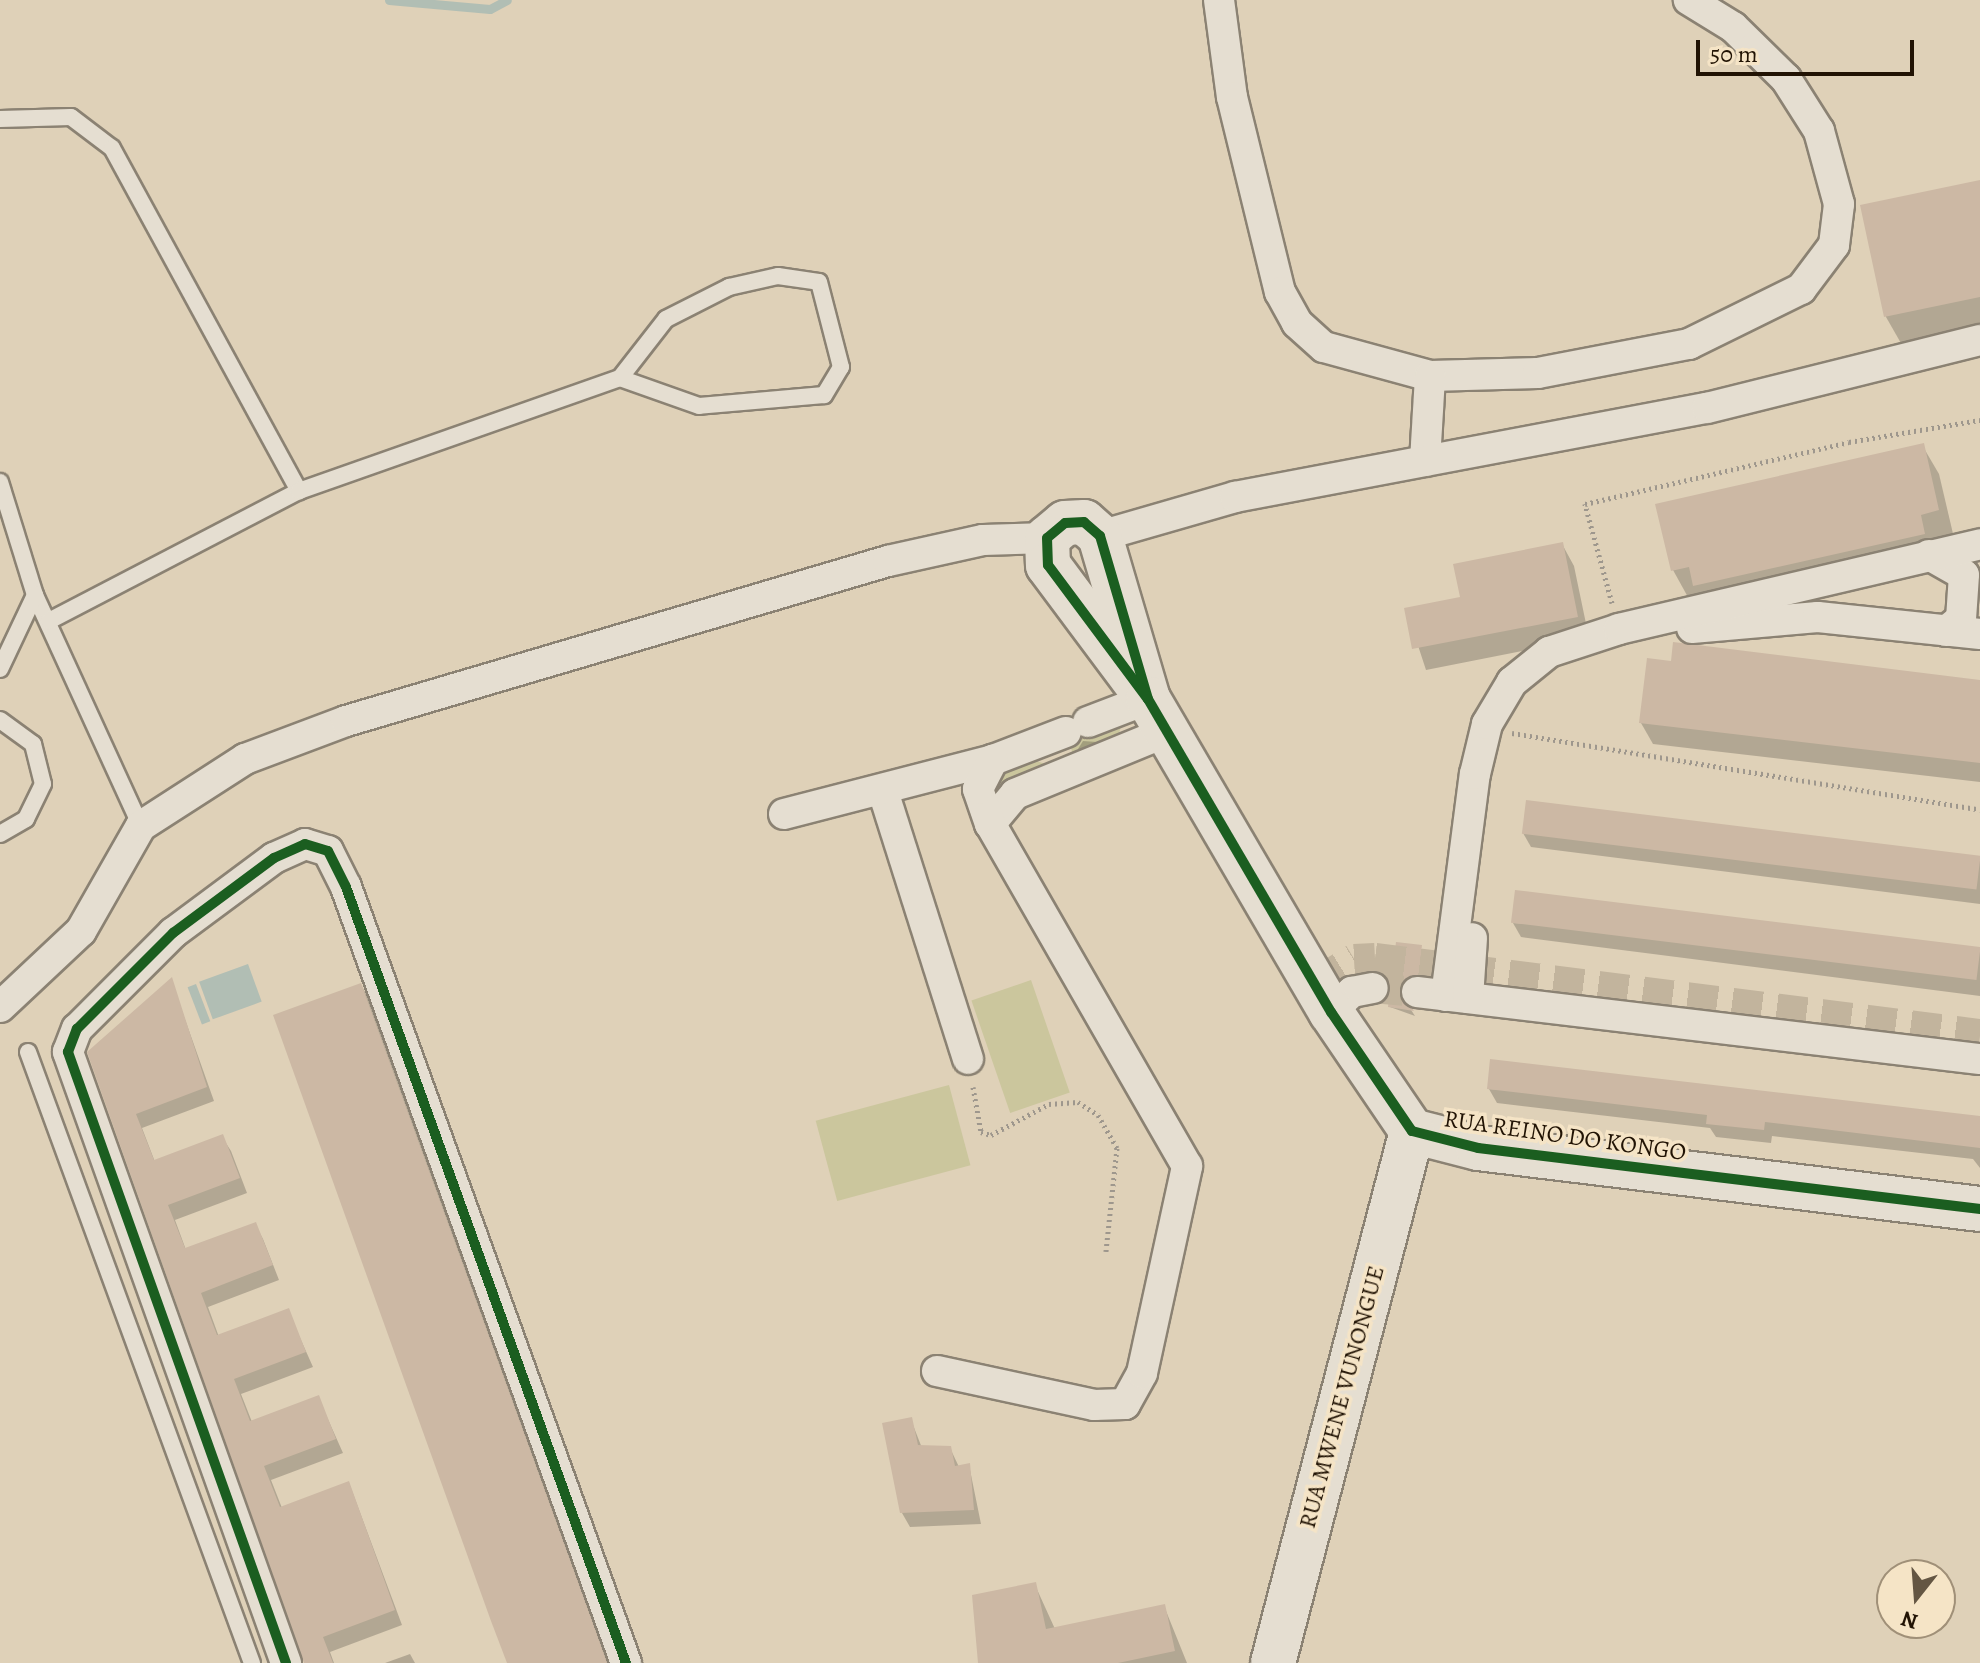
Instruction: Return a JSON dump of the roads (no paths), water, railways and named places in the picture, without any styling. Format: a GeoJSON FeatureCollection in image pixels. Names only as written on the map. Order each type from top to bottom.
{"type":"FeatureCollection","features":[{"type":"Feature","properties":{"kind":"street"},"geometry":{"type":"LineString","coordinates":[[1219,0],[1232,97],[1280,292],[1297,323],[1324,347],[1430,376],[1538,373],[1689,344],[1801,289],[1834,245],[1839,204],[1819,131],[1786,79],[1733,27],[1689,0]]}},
{"type":"Feature","properties":{"kind":"street"},"geometry":{"type":"LineString","coordinates":[[0,1007],[81,931],[141,826],[245,759],[346,721],[888,561],[983,540],[1047,538],[1065,523],[1084,522],[1100,536],[1235,497],[1707,408],[1980,340]]}},
{"type":"Feature","properties":{"kind":"street"},"geometry":{"type":"LineString","coordinates":[[1425,461],[1430,376]]}},
{"type":"Feature","properties":{"kind":"street","name":"RUA REINO DO KONGO"},"geometry":{"type":"LineString","coordinates":[[1100,536],[1157,715]]}},
{"type":"Feature","properties":{"kind":"street","name":"RUA REINO DO KONGO"},"geometry":{"type":"LineString","coordinates":[[1047,538],[1048,565],[1157,715],[1331,1012],[1412,1131],[1466,1146],[1980,1209]]}},
{"type":"Feature","properties":{"kind":"street"},"geometry":{"type":"LineString","coordinates":[[1444,996],[1487,724],[1512,682],[1549,652],[1619,629],[1980,544]]}},
{"type":"Feature","properties":{"kind":"street"},"geometry":{"type":"LineString","coordinates":[[1929,555],[1964,575],[1961,619],[1946,631]]}},
{"type":"Feature","properties":{"kind":"street"},"geometry":{"type":"LineString","coordinates":[[1444,996],[1507,732],[1523,698],[1558,669],[1691,628],[1818,617],[1980,634]]}},
{"type":"Feature","properties":{"kind":"street"},"geometry":{"type":"LineString","coordinates":[[784,814],[883,791],[993,760],[1070,730],[1157,715]]}},
{"type":"Feature","properties":{"kind":"street"},"geometry":{"type":"LineString","coordinates":[[990,824],[1015,794],[1076,772],[1157,715]]}},
{"type":"Feature","properties":{"kind":"street"},"geometry":{"type":"LineString","coordinates":[[1070,730],[1076,772]]}},
{"type":"Feature","properties":{"kind":"street"},"geometry":{"type":"LineString","coordinates":[[937,1371],[1103,1407],[1125,1404],[1142,1373],[1187,1166],[990,824],[978,789],[993,760]]}},
{"type":"Feature","properties":{"kind":"street"},"geometry":{"type":"LineString","coordinates":[[883,791],[968,1059]]}},
{"type":"Feature","properties":{"kind":"street"},"geometry":{"type":"LineString","coordinates":[[286,1663],[68,1052],[77,1029],[173,933],[274,858],[305,844],[328,851],[346,887],[626,1663]]}},
{"type":"Feature","properties":{"kind":"street"},"geometry":{"type":"LineString","coordinates":[[1331,1012],[1352,992],[1373,988]]}},
{"type":"Feature","properties":{"kind":"street"},"geometry":{"type":"LineString","coordinates":[[1444,996],[1980,1059]]}},
{"type":"Feature","properties":{"kind":"street","name":"RUA MWENE VUNONGUE"},"geometry":{"type":"LineString","coordinates":[[1273,1663],[1412,1131]]}},
{"type":"Feature","properties":{"kind":"lane"},"geometry":{"type":"LineString","coordinates":[[0,119],[71,117],[112,148],[299,491]]}},
{"type":"Feature","properties":{"kind":"lane"},"geometry":{"type":"LineString","coordinates":[[49,621],[299,491],[620,378],[666,319],[729,287],[778,276],[819,282],[841,367],[824,395],[699,406],[620,378]]}},
{"type":"Feature","properties":{"kind":"lane"},"geometry":{"type":"LineString","coordinates":[[0,482],[35,595],[141,826]]}},
{"type":"Feature","properties":{"kind":"lane"},"geometry":{"type":"LineString","coordinates":[[0,669],[35,595]]}},
{"type":"Feature","properties":{"kind":"lane"},"geometry":{"type":"LineString","coordinates":[[0,720],[33,744],[43,784],[26,819],[0,834]]}},
{"type":"Feature","properties":{"kind":"lane"},"geometry":{"type":"LineString","coordinates":[[28,1052],[252,1663]]}},
{"type":"Feature","properties":{"kind":"waterway"},"geometry":{"type":"LineString","coordinates":[[389,0],[490,9],[507,0]]}},
{"type":"Feature","properties":{"kind":"tunnel"},"geometry":{"type":"LineString","coordinates":[[1315,983],[1354,959],[1375,958],[1980,1034]]}},
{"type":"Feature","properties":{"kind":"tunnel"},"geometry":{"type":"LineString","coordinates":[[1373,988],[1417,992]]}}]}
